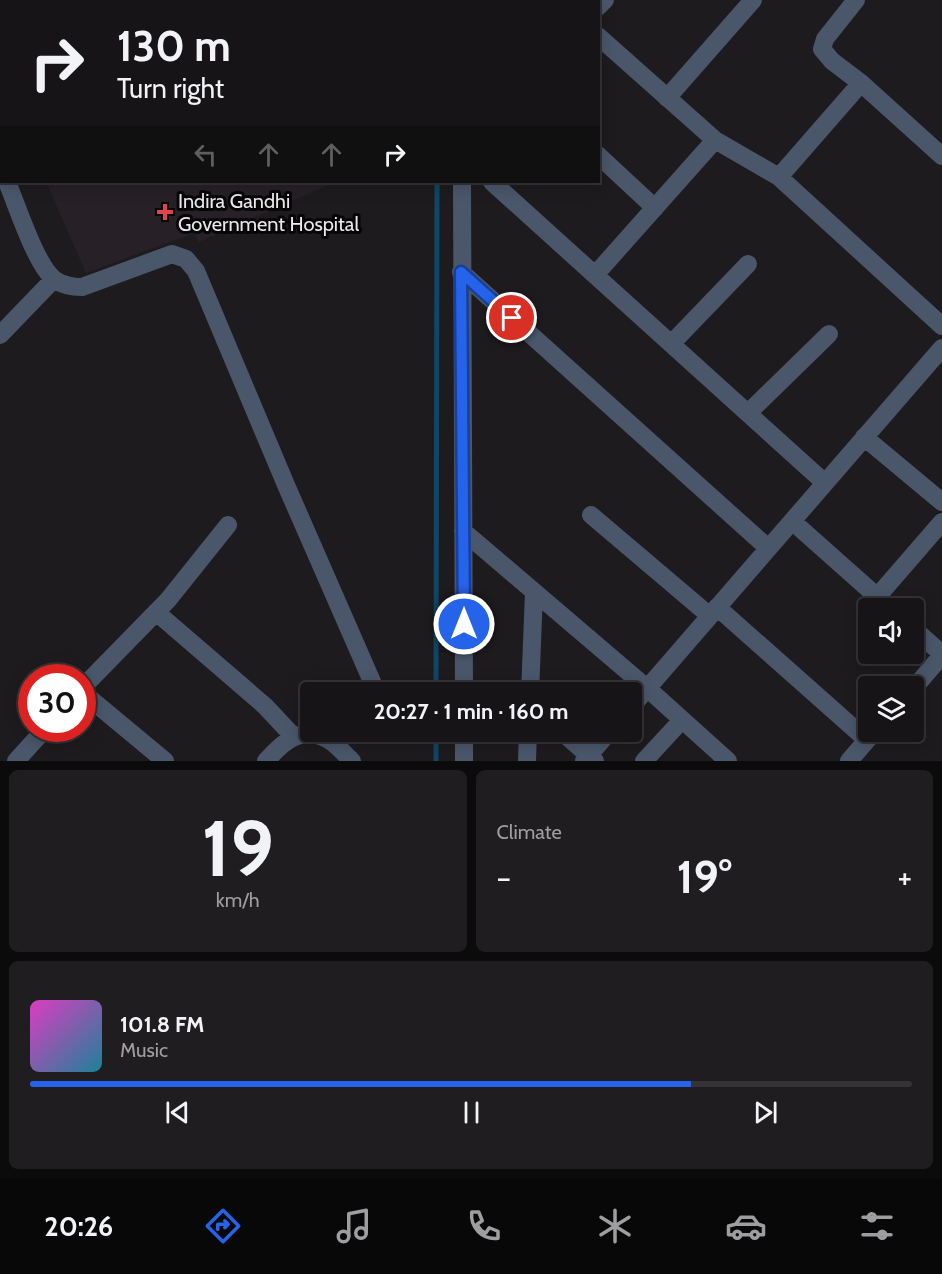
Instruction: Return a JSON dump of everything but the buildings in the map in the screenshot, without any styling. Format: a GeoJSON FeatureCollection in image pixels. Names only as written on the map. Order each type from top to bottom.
{"type":"FeatureCollection","features":[{"type":"Feature","properties":{"kind":"street"},"geometry":{"type":"LineString","coordinates":[[667,98],[753,0]]}},
{"type":"Feature","properties":{"kind":"street"},"geometry":{"type":"LineString","coordinates":[[856,0],[825,39],[822,49],[832,61],[861,83],[942,156]]}},
{"type":"Feature","properties":{"kind":"street"},"geometry":{"type":"LineString","coordinates":[[600,38],[715,140],[779,177],[942,326]]}},
{"type":"Feature","properties":{"kind":"street"},"geometry":{"type":"LineString","coordinates":[[779,177],[861,83]]}},
{"type":"Feature","properties":{"kind":"street"},"geometry":{"type":"LineString","coordinates":[[595,275],[715,140]]}},
{"type":"Feature","properties":{"kind":"street"},"geometry":{"type":"LineString","coordinates":[[600,157],[655,208]]}},
{"type":"Feature","properties":{"kind":"street"},"geometry":{"type":"LineString","coordinates":[[7,183],[42,265],[54,279],[68,286],[82,287],[172,254],[186,260],[196,271],[372,682]]}},
{"type":"Feature","properties":{"kind":"street"},"geometry":{"type":"LineString","coordinates":[[462,183],[464,682]]}},
{"type":"Feature","properties":{"kind":"street"},"geometry":{"type":"LineString","coordinates":[[493,183],[825,483]]}},
{"type":"Feature","properties":{"kind":"street"},"geometry":{"type":"LineString","coordinates":[[671,344],[748,264]]}},
{"type":"Feature","properties":{"kind":"street"},"geometry":{"type":"LineString","coordinates":[[461,272],[768,548]]}},
{"type":"Feature","properties":{"kind":"street"},"geometry":{"type":"LineString","coordinates":[[0,335],[54,279]]}},
{"type":"Feature","properties":{"kind":"street"},"geometry":{"type":"LineString","coordinates":[[748,413],[830,334]]}},
{"type":"Feature","properties":{"kind":"street"},"geometry":{"type":"LineString","coordinates":[[642,694],[942,348]]}},
{"type":"Feature","properties":{"kind":"street"},"geometry":{"type":"LineString","coordinates":[[864,437],[942,502]]}},
{"type":"Feature","properties":{"kind":"street"},"geometry":{"type":"LineString","coordinates":[[591,514],[858,726]]}},
{"type":"Feature","properties":{"kind":"street"},"geometry":{"type":"LineString","coordinates":[[792,521],[878,597],[942,522]]}},
{"type":"Feature","properties":{"kind":"street"},"geometry":{"type":"LineString","coordinates":[[96,675],[156,612],[228,525]]}},
{"type":"Feature","properties":{"kind":"street"},"geometry":{"type":"LineString","coordinates":[[463,531],[647,688],[728,761]]}},
{"type":"Feature","properties":{"kind":"street"},"geometry":{"type":"LineString","coordinates":[[530,682],[534,592]]}},
{"type":"Feature","properties":{"kind":"street"},"geometry":{"type":"LineString","coordinates":[[156,612],[265,706],[294,737]]}},
{"type":"Feature","properties":{"kind":"street"},"geometry":{"type":"LineString","coordinates":[[924,638],[942,655],[924,676]]}},
{"type":"Feature","properties":{"kind":"street"},"geometry":{"type":"LineString","coordinates":[[96,702],[165,761]]}},
{"type":"Feature","properties":{"kind":"street"},"geometry":{"type":"LineString","coordinates":[[644,761],[682,720]]}},
{"type":"Feature","properties":{"kind":"street"},"geometry":{"type":"LineString","coordinates":[[266,761],[282,744],[304,734],[328,739],[352,761]]}},
{"type":"Feature","properties":{"kind":"street"},"geometry":{"type":"LineString","coordinates":[[16,761],[33,742]]}},
{"type":"Feature","properties":{"kind":"street"},"geometry":{"type":"LineString","coordinates":[[464,742],[464,761]]}},
{"type":"Feature","properties":{"kind":"street"},"geometry":{"type":"LineString","coordinates":[[526,761],[527,742]]}},
{"type":"Feature","properties":{"kind":"street"},"geometry":{"type":"LineString","coordinates":[[572,742],[589,759],[602,742]]}},
{"type":"Feature","properties":{"kind":"street"},"geometry":{"type":"LineString","coordinates":[[849,761],[866,742]]}},
{"type":"Feature","properties":{"kind":"shaded area","name":"Indira Gandhi Government Hospital"},"geometry":{"type":"Polygon","coordinates":[[[46,183],[333,183],[199,242],[194,233],[86,273],[46,183]]]}},
{"type":"Feature","properties":{"kind":"waterway"},"geometry":{"type":"LineString","coordinates":[[436,682],[437,183]]}},
{"type":"Feature","properties":{"kind":"waterway"},"geometry":{"type":"LineString","coordinates":[[436,742],[436,761]]}},
{"type":"Feature","properties":{"kind":"place","name":"Indira Gandhi Government Hospital"},"geometry":{"type":"Point","coordinates":[165,212]}},
{"type":"Feature","properties":{"kind":"route"},"geometry":{"type":"LineString","coordinates":[[464,624],[461,272],[512,318]]}}]}
